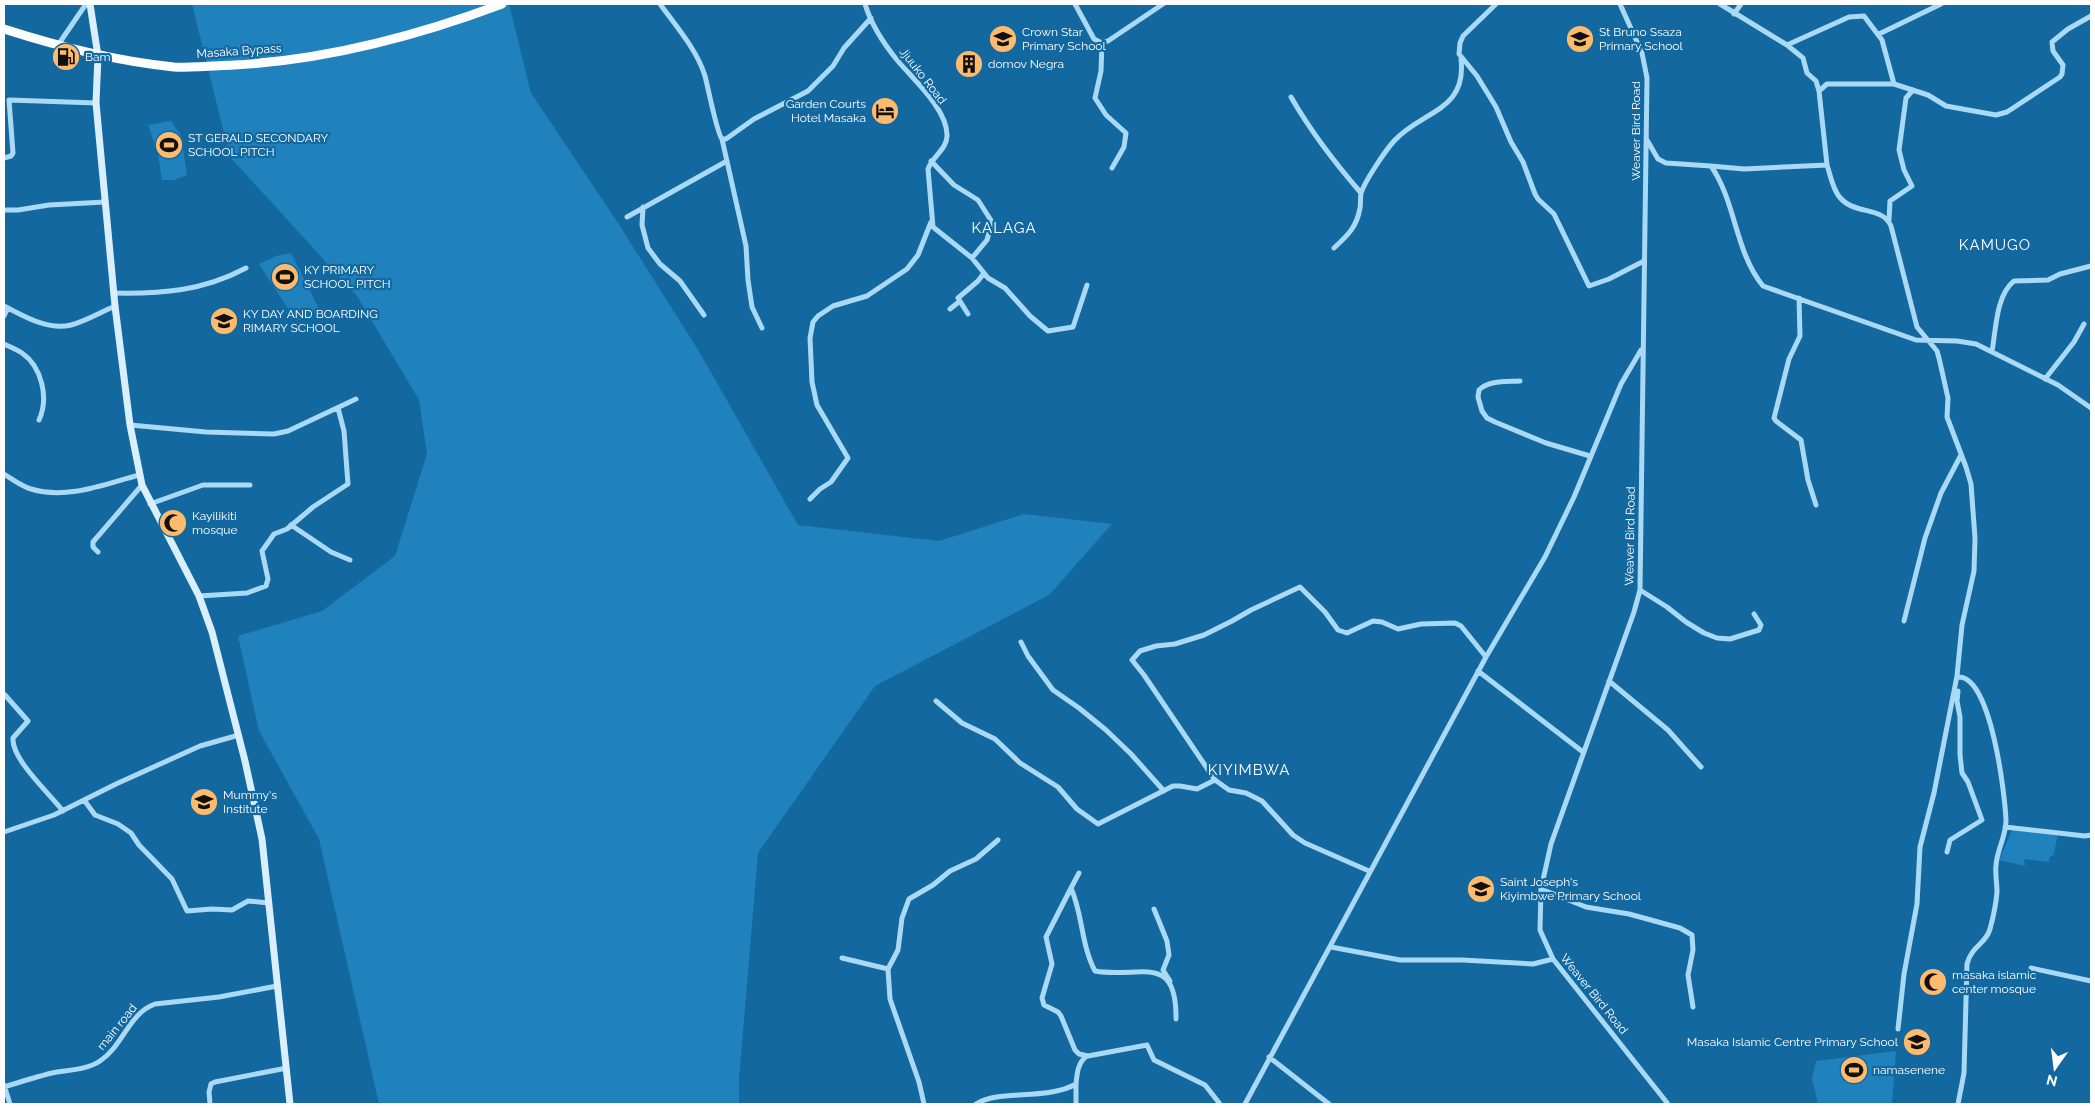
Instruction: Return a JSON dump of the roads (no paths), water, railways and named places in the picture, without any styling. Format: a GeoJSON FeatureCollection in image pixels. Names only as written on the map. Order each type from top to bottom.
{"type":"FeatureCollection","features":[{"type":"Feature","properties":{"kind":"highway","name":"Masaka Bypass"},"geometry":{"type":"LineString","coordinates":[[4,30],[98,56],[176,67],[266,64],[412,34],[502,4]]}},
{"type":"Feature","properties":{"kind":"main road"},"geometry":{"type":"LineString","coordinates":[[88,4],[98,56],[96,103],[115,306],[130,425],[139,475],[150,504],[198,596],[216,643],[238,734],[262,839],[290,1104]]}},
{"type":"Feature","properties":{"kind":"street"},"geometry":{"type":"LineString","coordinates":[[58,45],[88,4]]}},
{"type":"Feature","properties":{"kind":"street"},"geometry":{"type":"LineString","coordinates":[[660,4],[699,63],[714,110],[718,134],[722,139],[746,246],[752,307],[762,328]]}},
{"type":"Feature","properties":{"kind":"street","name":"Jjuuko Road"},"geometry":{"type":"LineString","coordinates":[[864,4],[879,35],[938,109],[945,125],[947,137],[945,145],[931,162]]}},
{"type":"Feature","properties":{"kind":"street"},"geometry":{"type":"LineString","coordinates":[[1074,4],[1094,39],[1102,43],[1108,41],[1164,4]]}},
{"type":"Feature","properties":{"kind":"street"},"geometry":{"type":"LineString","coordinates":[[1334,248],[1356,224],[1361,193],[1392,142],[1411,125],[1453,98],[1461,80],[1459,49],[1464,36],[1496,4]]}},
{"type":"Feature","properties":{"kind":"street","name":"Weaver Bird Road"},"geometry":{"type":"LineString","coordinates":[[1620,4],[1646,65],[1640,590],[1634,612],[1551,844],[1541,889],[1540,930],[1553,959],[1666,1102]]}},
{"type":"Feature","properties":{"kind":"street"},"geometry":{"type":"LineString","coordinates":[[1720,4],[1787,45],[1806,61],[1808,73],[1816,81],[1819,91],[1827,165],[1838,196],[1846,204],[1854,208],[1882,214],[1889,220]]}},
{"type":"Feature","properties":{"kind":"street"},"geometry":{"type":"LineString","coordinates":[[1734,14],[1741,4]]}},
{"type":"Feature","properties":{"kind":"street"},"geometry":{"type":"LineString","coordinates":[[1879,34],[1941,4]]}},
{"type":"Feature","properties":{"kind":"street"},"geometry":{"type":"LineString","coordinates":[[1787,45],[1818,30],[1857,15],[1864,16],[1879,34],[1894,84]]}},
{"type":"Feature","properties":{"kind":"street"},"geometry":{"type":"LineString","coordinates":[[1816,81],[1827,84],[1894,84],[1928,96],[1958,110],[1996,115],[2007,112],[2062,74],[2063,65],[2053,51],[2052,42],[2068,29],[2091,16]]}},
{"type":"Feature","properties":{"kind":"street"},"geometry":{"type":"LineString","coordinates":[[722,139],[729,138],[754,119],[808,90],[833,66],[844,48],[870,18]]}},
{"type":"Feature","properties":{"kind":"street"},"geometry":{"type":"LineString","coordinates":[[1102,43],[1101,71],[1095,98],[1106,115],[1126,132],[1124,147],[1112,168]]}},
{"type":"Feature","properties":{"kind":"street"},"geometry":{"type":"LineString","coordinates":[[1461,59],[1477,76],[1496,107],[1511,142],[1523,162],[1535,194],[1554,214],[1590,286],[1609,279],[1644,261]]}},
{"type":"Feature","properties":{"kind":"street"},"geometry":{"type":"LineString","coordinates":[[1819,91],[1827,84]]}},
{"type":"Feature","properties":{"kind":"street"},"geometry":{"type":"LineString","coordinates":[[1902,87],[1906,98],[1900,154],[1912,186],[1890,201],[1889,220],[1906,279],[1917,328],[1930,341],[1937,351],[1939,358],[1948,398],[1948,416],[1970,484],[1975,523],[1974,570],[1962,625],[1956,701],[1960,717],[1962,773],[1968,782],[1982,820],[1950,840],[1947,852]]}},
{"type":"Feature","properties":{"kind":"street"},"geometry":{"type":"LineString","coordinates":[[1906,98],[1913,90]]}},
{"type":"Feature","properties":{"kind":"street"},"geometry":{"type":"LineString","coordinates":[[1291,97],[1308,126],[1336,165],[1361,193]]}},
{"type":"Feature","properties":{"kind":"street"},"geometry":{"type":"LineString","coordinates":[[4,158],[11,156],[13,153],[9,100],[96,103]]}},
{"type":"Feature","properties":{"kind":"street"},"geometry":{"type":"LineString","coordinates":[[1645,137],[1658,159],[1666,163],[1744,169],[1827,165]]}},
{"type":"Feature","properties":{"kind":"street"},"geometry":{"type":"LineString","coordinates":[[627,217],[727,161]]}},
{"type":"Feature","properties":{"kind":"street"},"geometry":{"type":"LineString","coordinates":[[972,258],[987,240],[992,222],[978,200],[954,185],[931,162],[928,169],[933,227],[972,258],[988,278],[1005,288],[1030,316],[1048,331],[1073,327],[1087,285]]}},
{"type":"Feature","properties":{"kind":"street"},"geometry":{"type":"LineString","coordinates":[[1711,166],[1725,188],[1747,257],[1756,277],[1763,286],[1916,340],[1957,341],[1976,344],[2058,385],[2091,407]]}},
{"type":"Feature","properties":{"kind":"street"},"geometry":{"type":"LineString","coordinates":[[4,210],[105,202]]}},
{"type":"Feature","properties":{"kind":"street"},"geometry":{"type":"LineString","coordinates":[[643,207],[642,225],[648,248],[660,264],[680,281],[704,315]]}},
{"type":"Feature","properties":{"kind":"street"},"geometry":{"type":"LineString","coordinates":[[810,499],[831,482],[848,458],[847,453],[827,424],[817,405],[812,382],[810,347],[813,322],[818,316],[833,306],[867,296],[908,269],[918,255],[932,222]]}},
{"type":"Feature","properties":{"kind":"street"},"geometry":{"type":"LineString","coordinates":[[1992,351],[2003,297],[2010,285],[2014,282],[2054,279],[2060,274],[2091,266]]}},
{"type":"Feature","properties":{"kind":"street"},"geometry":{"type":"LineString","coordinates":[[114,293],[168,292],[197,287],[224,279],[246,268]]}},
{"type":"Feature","properties":{"kind":"street"},"geometry":{"type":"LineString","coordinates":[[968,314],[958,298],[978,281],[984,273]]}},
{"type":"Feature","properties":{"kind":"street"},"geometry":{"type":"LineString","coordinates":[[1799,298],[1800,336],[1789,359],[1774,418],[1801,440],[1808,480],[1816,505]]}},
{"type":"Feature","properties":{"kind":"street"},"geometry":{"type":"LineString","coordinates":[[950,309],[960,301]]}},
{"type":"Feature","properties":{"kind":"street"},"geometry":{"type":"LineString","coordinates":[[4,316],[6,307],[46,325],[70,325],[115,306]]}},
{"type":"Feature","properties":{"kind":"street"},"geometry":{"type":"LineString","coordinates":[[2045,379],[2074,342],[2084,324]]}},
{"type":"Feature","properties":{"kind":"street"},"geometry":{"type":"LineString","coordinates":[[4,344],[22,353],[40,376],[44,406],[39,420]]}},
{"type":"Feature","properties":{"kind":"street"},"geometry":{"type":"LineString","coordinates":[[1245,1104],[1486,657],[1545,557],[1574,497],[1621,384],[1642,350]]}},
{"type":"Feature","properties":{"kind":"street"},"geometry":{"type":"LineString","coordinates":[[1520,381],[1490,384],[1483,386],[1479,390],[1479,404],[1487,418],[1546,443],[1590,456]]}},
{"type":"Feature","properties":{"kind":"street"},"geometry":{"type":"LineString","coordinates":[[130,425],[266,435],[288,430],[356,399]]}},
{"type":"Feature","properties":{"kind":"street"},"geometry":{"type":"LineString","coordinates":[[198,596],[247,593],[266,586],[268,580],[262,554],[263,548],[274,534],[291,526],[313,507],[348,484],[344,432],[338,408]]}},
{"type":"Feature","properties":{"kind":"street"},"geometry":{"type":"LineString","coordinates":[[1904,621],[1924,538],[1941,493],[1961,455]]}},
{"type":"Feature","properties":{"kind":"street"},"geometry":{"type":"LineString","coordinates":[[4,474],[30,489],[58,493],[92,488],[139,475]]}},
{"type":"Feature","properties":{"kind":"street"},"geometry":{"type":"LineString","coordinates":[[150,504],[203,484],[250,485]]}},
{"type":"Feature","properties":{"kind":"street"},"geometry":{"type":"LineString","coordinates":[[98,552],[93,547],[93,542],[142,485]]}},
{"type":"Feature","properties":{"kind":"street"},"geometry":{"type":"LineString","coordinates":[[291,526],[331,552],[350,560]]}},
{"type":"Feature","properties":{"kind":"street"},"geometry":{"type":"LineString","coordinates":[[1369,871],[1305,843],[1293,835],[1262,801],[1246,793],[1229,790],[1215,780],[1144,674],[1132,660],[1140,651],[1156,646],[1175,644],[1204,635],[1300,587],[1325,612],[1338,630],[1343,633],[1373,621],[1382,622],[1398,629],[1421,624],[1455,623],[1461,626],[1486,657]]}},
{"type":"Feature","properties":{"kind":"street"},"geometry":{"type":"LineString","coordinates":[[1640,590],[1704,633],[1724,639],[1759,630],[1761,625],[1754,614]]}},
{"type":"Feature","properties":{"kind":"street"},"geometry":{"type":"LineString","coordinates":[[1021,642],[1028,656],[1053,690],[1106,730],[1131,754],[1164,791]]}},
{"type":"Feature","properties":{"kind":"street"},"geometry":{"type":"LineString","coordinates":[[1478,672],[1583,752]]}},
{"type":"Feature","properties":{"kind":"street"},"geometry":{"type":"LineString","coordinates":[[1957,676],[1973,685],[1978,692],[1992,726],[2005,827],[1996,865],[1996,897],[1990,930],[1987,936],[1973,950],[1968,964],[1964,1073],[1958,1104]]}},
{"type":"Feature","properties":{"kind":"street"},"geometry":{"type":"LineString","coordinates":[[1898,1029],[1904,974],[1917,904],[1920,847],[1934,793],[1957,676]]}},
{"type":"Feature","properties":{"kind":"street"},"geometry":{"type":"LineString","coordinates":[[1609,681],[1668,730],[1701,767]]}},
{"type":"Feature","properties":{"kind":"street"},"geometry":{"type":"LineString","coordinates":[[5,695],[28,721],[13,738],[13,748],[22,762],[63,811]]}},
{"type":"Feature","properties":{"kind":"street"},"geometry":{"type":"LineString","coordinates":[[936,701],[962,724],[995,739],[1020,763],[1058,787],[1077,809],[1098,824],[1164,791],[1180,786],[1197,789],[1215,780]]}},
{"type":"Feature","properties":{"kind":"street"},"geometry":{"type":"LineString","coordinates":[[4,832],[26,826],[63,811],[200,746],[238,734]]}},
{"type":"Feature","properties":{"kind":"street"},"geometry":{"type":"LineString","coordinates":[[84,800],[95,815],[127,829],[131,833],[139,845],[172,879],[187,911],[232,910],[248,901],[269,903]]}},
{"type":"Feature","properties":{"kind":"street"},"geometry":{"type":"LineString","coordinates":[[2005,827],[2084,836],[2091,834]]}},
{"type":"Feature","properties":{"kind":"street"},"geometry":{"type":"LineString","coordinates":[[924,1104],[919,1082],[890,999],[888,969],[898,950],[902,918],[909,899],[933,885],[950,871],[976,859],[998,840]]}},
{"type":"Feature","properties":{"kind":"street"},"geometry":{"type":"LineString","coordinates":[[1079,873],[1048,932],[1047,941],[1051,968],[1042,998],[1044,1005],[1058,1012],[1061,1016],[1075,1050],[1079,1054],[1088,1056]]}},
{"type":"Feature","properties":{"kind":"street"},"geometry":{"type":"LineString","coordinates":[[1071,888],[1077,902],[1084,946],[1095,971],[1105,973],[1154,972],[1171,983]]}},
{"type":"Feature","properties":{"kind":"street"},"geometry":{"type":"LineString","coordinates":[[1541,889],[1586,907],[1629,914],[1680,928],[1692,934],[1693,950],[1688,975],[1693,1007]]}},
{"type":"Feature","properties":{"kind":"street"},"geometry":{"type":"LineString","coordinates":[[1154,910],[1167,941],[1169,955],[1163,970],[1171,983],[1177,999],[1176,1019]]}},
{"type":"Feature","properties":{"kind":"street"},"geometry":{"type":"LineString","coordinates":[[1331,947],[1400,960],[1462,960],[1533,964],[1553,959]]}},
{"type":"Feature","properties":{"kind":"street"},"geometry":{"type":"LineString","coordinates":[[842,958],[888,969]]}},
{"type":"Feature","properties":{"kind":"street"},"geometry":{"type":"LineString","coordinates":[[2031,968],[2091,981]]}},
{"type":"Feature","properties":{"kind":"street","name":"main road"},"geometry":{"type":"LineString","coordinates":[[4,1086],[99,1062],[117,1044],[137,1015],[146,1007],[155,1004],[219,997],[277,986]]}},
{"type":"Feature","properties":{"kind":"street"},"geometry":{"type":"LineString","coordinates":[[1076,1104],[1077,1073],[1082,1059],[1088,1056],[1147,1045],[1154,1060],[1205,1085],[1220,1104]]}},
{"type":"Feature","properties":{"kind":"street"},"geometry":{"type":"LineString","coordinates":[[1269,1057],[1329,1104]]}},
{"type":"Feature","properties":{"kind":"street"},"geometry":{"type":"LineString","coordinates":[[210,1104],[209,1092],[211,1084],[215,1082],[287,1068]]}},
{"type":"Feature","properties":{"kind":"street"},"geometry":{"type":"LineString","coordinates":[[976,1104],[997,1098],[1063,1091],[1076,1084]]}},
{"type":"Feature","properties":{"kind":"street"},"geometry":{"type":"LineString","coordinates":[[4,1086],[10,1104]]}},
{"type":"Feature","properties":{"kind":"street"},"geometry":{"type":"LineString","coordinates":[[1659,1104],[1666,1102]]}},
{"type":"Feature","properties":{"kind":"place","name":"Crown Star Primary School"},"geometry":{"type":"Point","coordinates":[1003,39]}},
{"type":"Feature","properties":{"kind":"place","name":"St Bruno Ssaza Primary School"},"geometry":{"type":"Point","coordinates":[1580,39]}},
{"type":"Feature","properties":{"kind":"place","name":"Bam"},"geometry":{"type":"Point","coordinates":[66,57]}},
{"type":"Feature","properties":{"kind":"place","name":"domov Negra"},"geometry":{"type":"Point","coordinates":[969,64]}},
{"type":"Feature","properties":{"kind":"place","name":"Garden Courts Hotel Masaka"},"geometry":{"type":"Point","coordinates":[885,111]}},
{"type":"Feature","properties":{"kind":"place","name":"ST GERALD SECONDARY SCHOOL PITCH"},"geometry":{"type":"Point","coordinates":[169,145]}},
{"type":"Feature","properties":{"kind":"place","name":"KY PRIMARY SCHOOL PITCH"},"geometry":{"type":"Point","coordinates":[285,277]}},
{"type":"Feature","properties":{"kind":"place","name":"KY DAY AND BOARDING RIMARY SCHOOL"},"geometry":{"type":"Point","coordinates":[224,321]}},
{"type":"Feature","properties":{"kind":"place","name":"Kayilikiti mosque"},"geometry":{"type":"Point","coordinates":[173,523]}},
{"type":"Feature","properties":{"kind":"place","name":"Mummy's Institute"},"geometry":{"type":"Point","coordinates":[204,802]}},
{"type":"Feature","properties":{"kind":"place","name":"Saint Joseph's Kiyimbwe Primary School"},"geometry":{"type":"Point","coordinates":[1481,889]}},
{"type":"Feature","properties":{"kind":"place","name":"masaka islamic center mosque"},"geometry":{"type":"Point","coordinates":[1933,982]}},
{"type":"Feature","properties":{"kind":"place","name":"Masaka Islamic Centre Primary School"},"geometry":{"type":"Point","coordinates":[1917,1042]}},
{"type":"Feature","properties":{"kind":"place","name":"namasenene"},"geometry":{"type":"Point","coordinates":[1854,1070]}},
{"type":"Feature","properties":{"kind":"district","name":"KALAGA"},"geometry":{"type":"Point","coordinates":[1004,228]}},
{"type":"Feature","properties":{"kind":"district","name":"KAMUGO"},"geometry":{"type":"Point","coordinates":[1995,245]}},
{"type":"Feature","properties":{"kind":"district","name":"KIYIMBWA"},"geometry":{"type":"Point","coordinates":[1249,770]}}]}
